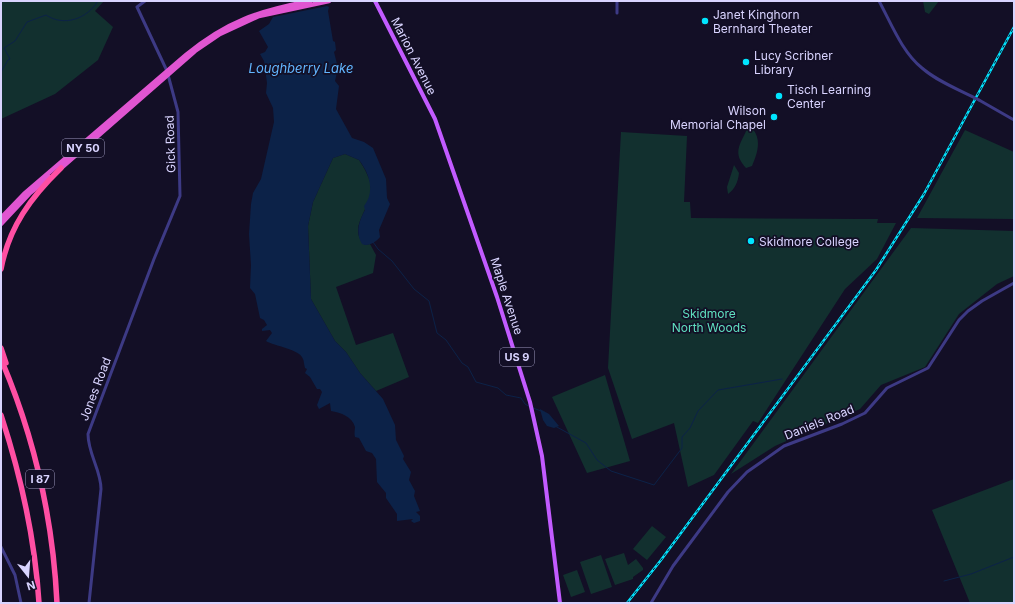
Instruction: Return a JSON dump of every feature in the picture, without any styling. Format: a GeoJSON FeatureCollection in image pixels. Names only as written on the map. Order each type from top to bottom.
{"type":"FeatureCollection","features":[{"type":"Feature","properties":{"kind":"highway","name":"NY 50"},"geometry":{"type":"LineString","coordinates":[[1,224],[30,193],[61,168],[204,40],[235,22],[266,10],[310,1]]}},
{"type":"Feature","properties":{"kind":"highway","name":"NY 50"},"geometry":{"type":"LineString","coordinates":[[1,218],[24,194],[167,73],[206,43],[233,27],[267,14],[329,1]]}},
{"type":"Feature","properties":{"kind":"highway"},"geometry":{"type":"LineString","coordinates":[[1,269],[8,243],[22,213],[41,188],[61,168]]}},
{"type":"Feature","properties":{"kind":"highway"},"geometry":{"type":"LineString","coordinates":[[1,348],[14,390]]}},
{"type":"Feature","properties":{"kind":"highway","name":"I 87"},"geometry":{"type":"LineString","coordinates":[[1,359],[14,390],[33,452],[42,489],[50,533],[58,603]]}},
{"type":"Feature","properties":{"kind":"highway","name":"I 87"},"geometry":{"type":"LineString","coordinates":[[1,416],[16,463],[27,513],[36,569],[39,603]]}},
{"type":"Feature","properties":{"kind":"main road","name":"Marion Avenue"},"geometry":{"type":"LineString","coordinates":[[375,1],[435,119]]}},
{"type":"Feature","properties":{"kind":"main road","name":"Maple Avenue"},"geometry":{"type":"LineString","coordinates":[[435,119],[497,297],[530,402],[542,456],[560,603]]}},
{"type":"Feature","properties":{"kind":"street","name":"Gick Road"},"geometry":{"type":"LineString","coordinates":[[145,1],[137,7],[167,73],[178,112],[180,134],[180,189],[174,213]]}},
{"type":"Feature","properties":{"kind":"street"},"geometry":{"type":"LineString","coordinates":[[617,1],[617,13]]}},
{"type":"Feature","properties":{"kind":"street"},"geometry":{"type":"LineString","coordinates":[[879,1],[906,50],[917,64],[936,78],[1014,120]]}},
{"type":"Feature","properties":{"kind":"street","name":"Jones Road"},"geometry":{"type":"LineString","coordinates":[[89,603],[101,489],[100,480],[89,447],[88,434],[154,259],[174,213]]}},
{"type":"Feature","properties":{"kind":"street","name":"Daniels Road"},"geometry":{"type":"LineString","coordinates":[[651,603],[673,566],[728,492],[747,472],[784,446],[865,413],[887,388],[928,368],[959,320],[968,311],[982,301],[1014,283]]}},
{"type":"Feature","properties":{"kind":"street"},"geometry":{"type":"LineString","coordinates":[[1,547],[15,575],[21,603]]}},
{"type":"Feature","properties":{"kind":"green space"},"geometry":{"type":"Polygon","coordinates":[[[1,1],[104,1],[95,11],[113,27],[98,60],[55,94],[1,119],[1,1]]]}},
{"type":"Feature","properties":{"kind":"green space"},"geometry":{"type":"Polygon","coordinates":[[[923,1],[939,1],[929,14],[925,12],[923,1]]]}},
{"type":"Feature","properties":{"kind":"green space"},"geometry":{"type":"Polygon","coordinates":[[[747,129],[753,129],[756,134],[758,148],[752,166],[746,168],[739,158],[738,153],[740,144],[747,129]]]}},
{"type":"Feature","properties":{"kind":"green space"},"geometry":{"type":"Polygon","coordinates":[[[965,130],[1014,152],[1014,219],[917,218],[965,130]]]}},
{"type":"Feature","properties":{"kind":"green space","name":"Skidmore North Woods"},"geometry":{"type":"Polygon","coordinates":[[[621,132],[687,136],[684,202],[690,202],[691,218],[878,219],[877,223],[896,223],[877,259],[845,289],[758,423],[753,421],[714,475],[688,487],[674,423],[632,439],[608,368],[621,132]]]}},
{"type":"Feature","properties":{"kind":"green space"},"geometry":{"type":"Polygon","coordinates":[[[345,154],[359,160],[370,181],[370,196],[361,218],[358,231],[360,238],[365,245],[370,244],[376,255],[373,273],[336,287],[356,345],[393,333],[409,377],[376,391],[360,373],[346,352],[335,341],[311,299],[308,226],[313,202],[333,158],[345,154]]]}},
{"type":"Feature","properties":{"kind":"green space"},"geometry":{"type":"Polygon","coordinates":[[[734,165],[739,173],[739,176],[734,188],[728,194],[727,187],[734,165]]]}},
{"type":"Feature","properties":{"kind":"green space"},"geometry":{"type":"Polygon","coordinates":[[[911,228],[1014,231],[1014,276],[997,284],[959,314],[925,367],[881,385],[860,409],[775,446],[731,474],[911,228]]]}},
{"type":"Feature","properties":{"kind":"green space"},"geometry":{"type":"Polygon","coordinates":[[[605,375],[630,461],[587,473],[552,397],[605,375]]]}},
{"type":"Feature","properties":{"kind":"green space"},"geometry":{"type":"Polygon","coordinates":[[[1014,479],[1014,603],[970,603],[932,510],[1014,479]]]}},
{"type":"Feature","properties":{"kind":"green space"},"geometry":{"type":"Polygon","coordinates":[[[652,526],[666,537],[647,560],[633,549],[652,526]]]}},
{"type":"Feature","properties":{"kind":"green space"},"geometry":{"type":"Polygon","coordinates":[[[624,553],[628,565],[636,559],[643,570],[633,577],[633,579],[615,585],[605,559],[624,553]]]}},
{"type":"Feature","properties":{"kind":"green space"},"geometry":{"type":"Polygon","coordinates":[[[601,555],[612,587],[591,594],[580,562],[601,555]]]}},
{"type":"Feature","properties":{"kind":"green space"},"geometry":{"type":"Polygon","coordinates":[[[577,570],[585,592],[571,597],[563,575],[577,570]]]}},
{"type":"Feature","properties":{"kind":"water","name":"Loughberry Lake"},"geometry":{"type":"Polygon","coordinates":[[[327,6],[329,7],[328,11],[336,50],[334,52],[338,68],[335,81],[339,86],[336,109],[352,138],[364,142],[373,148],[386,179],[387,198],[390,204],[379,230],[380,237],[372,244],[362,244],[358,231],[370,189],[370,183],[366,171],[359,160],[345,154],[333,158],[313,202],[308,226],[311,299],[335,341],[346,352],[360,373],[383,399],[395,425],[396,440],[404,456],[403,459],[411,472],[409,480],[415,491],[414,496],[420,511],[416,512],[420,516],[420,521],[414,523],[411,521],[413,519],[397,521],[397,514],[386,498],[386,493],[377,482],[376,459],[372,453],[366,451],[359,438],[355,437],[354,423],[342,414],[331,411],[330,403],[319,409],[317,405],[322,392],[320,389],[317,389],[310,377],[305,373],[307,369],[305,368],[301,356],[292,350],[266,341],[272,333],[270,330],[262,331],[262,329],[267,325],[264,320],[260,318],[255,294],[250,288],[251,265],[249,234],[251,204],[253,193],[261,179],[274,122],[273,108],[266,93],[267,83],[264,61],[260,54],[265,52],[268,47],[259,31],[269,24],[273,17],[327,6]]]}},
{"type":"Feature","properties":{"kind":"water"},"geometry":{"type":"Polygon","coordinates":[[[540,409],[549,414],[559,426],[554,428],[547,426],[543,420],[540,409]]]}},
{"type":"Feature","properties":{"kind":"waterway"},"geometry":{"type":"LineString","coordinates":[[1,72],[10,59],[4,48],[15,41],[27,22],[46,15],[53,19],[67,21],[75,19],[88,12],[98,1]]}},
{"type":"Feature","properties":{"kind":"waterway"},"geometry":{"type":"LineString","coordinates":[[373,242],[378,249],[392,261],[414,289],[429,301],[437,333],[446,340],[462,363],[468,367],[476,382],[498,388],[506,395],[521,398],[525,404],[530,407]]}},
{"type":"Feature","properties":{"kind":"waterway"},"geometry":{"type":"LineString","coordinates":[[555,426],[586,443],[597,460],[611,471],[654,485],[682,448],[682,437],[690,428],[698,411],[718,390],[782,379]]}},
{"type":"Feature","properties":{"kind":"waterway"},"geometry":{"type":"LineString","coordinates":[[533,408],[541,411]]}},
{"type":"Feature","properties":{"kind":"waterway"},"geometry":{"type":"LineString","coordinates":[[944,581],[971,574],[1014,557]]}},
{"type":"Feature","properties":{"kind":"railway"},"geometry":{"type":"LineString","coordinates":[[627,603],[661,560],[876,270],[924,194],[1014,27]]}},
{"type":"Feature","properties":{"kind":"place","name":"Janet Kinghorn Bernhard Theater"},"geometry":{"type":"Point","coordinates":[705,21]}},
{"type":"Feature","properties":{"kind":"place","name":"Lucy Scribner Library"},"geometry":{"type":"Point","coordinates":[746,62]}},
{"type":"Feature","properties":{"kind":"place","name":"Tisch Learning Center"},"geometry":{"type":"Point","coordinates":[779,96]}},
{"type":"Feature","properties":{"kind":"place","name":"Wilson Memorial Chapel"},"geometry":{"type":"Point","coordinates":[774,117]}},
{"type":"Feature","properties":{"kind":"place","name":"Skidmore College"},"geometry":{"type":"Point","coordinates":[751,241]}}]}
